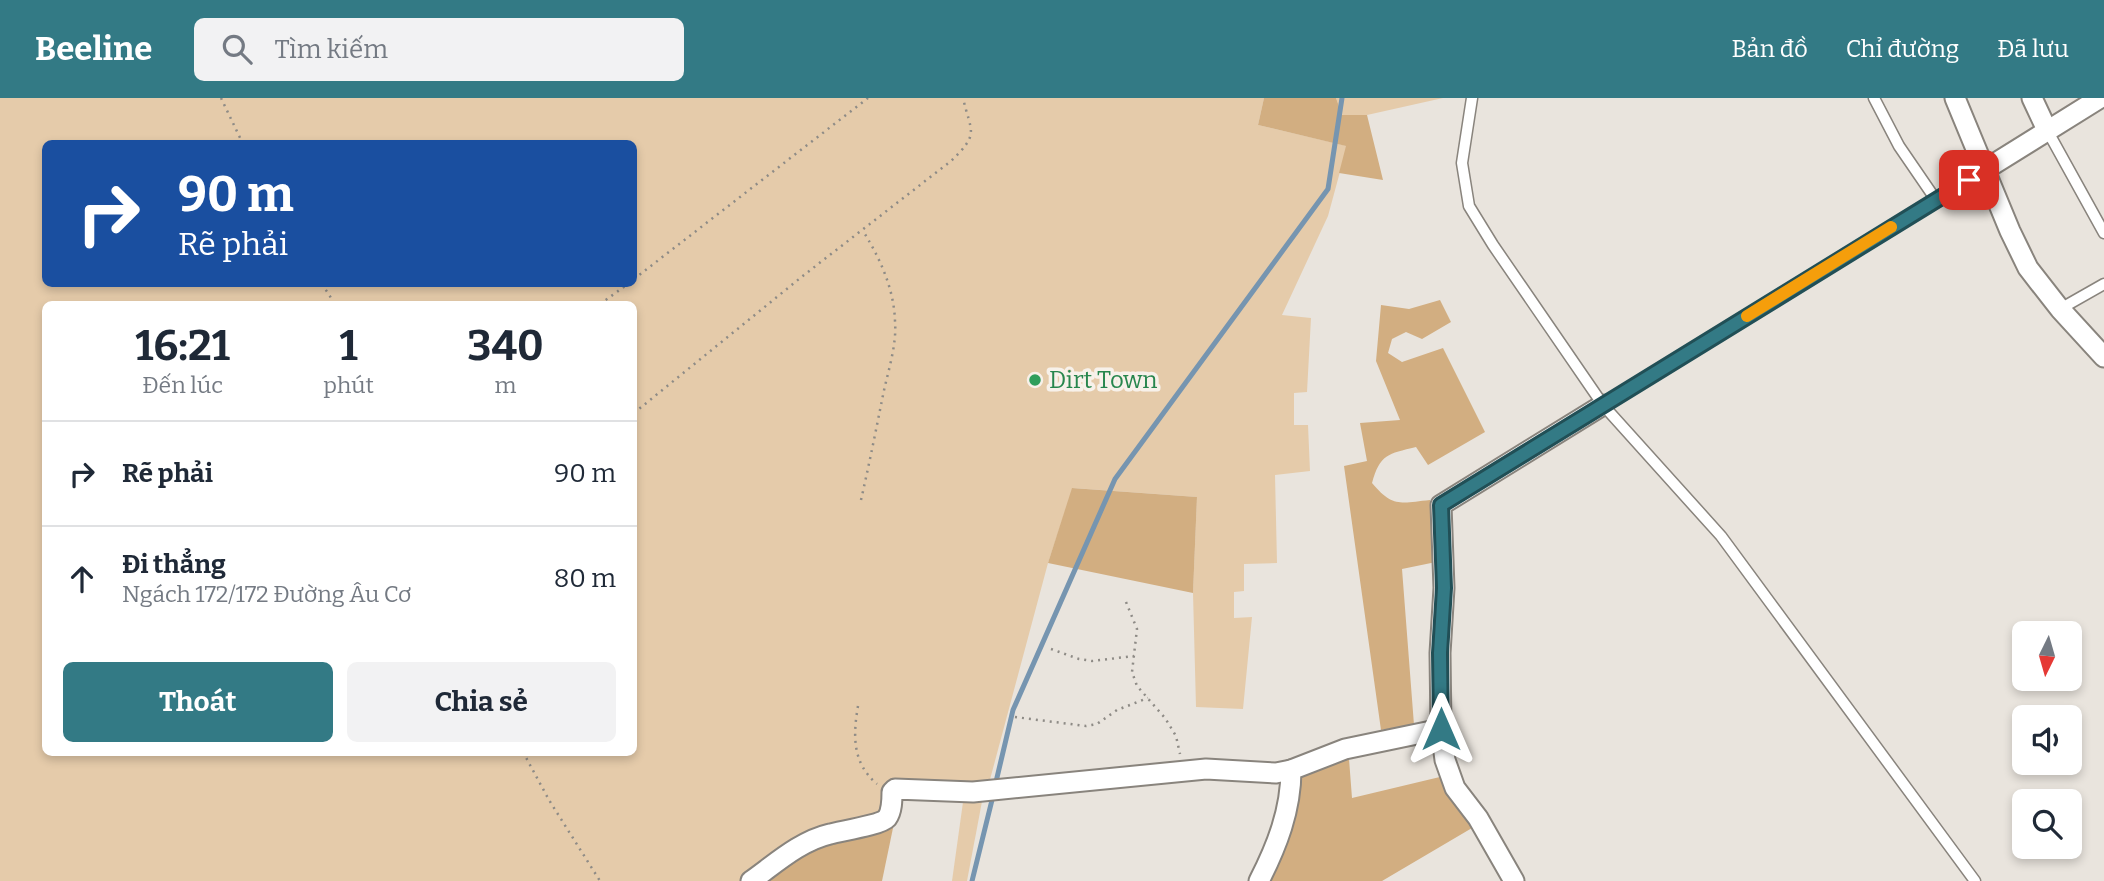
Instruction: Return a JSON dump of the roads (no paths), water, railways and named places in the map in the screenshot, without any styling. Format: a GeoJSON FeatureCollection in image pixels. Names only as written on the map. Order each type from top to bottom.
{"type":"FeatureCollection","features":[{"type":"Feature","properties":{"kind":"street"},"geometry":{"type":"LineString","coordinates":[[1955,98],[2028,268],[2060,309],[2104,357]]}},
{"type":"Feature","properties":{"kind":"street"},"geometry":{"type":"LineString","coordinates":[[2032,98],[2047,130]]}},
{"type":"Feature","properties":{"kind":"street"},"geometry":{"type":"LineString","coordinates":[[1986,169],[2100,98]]}},
{"type":"Feature","properties":{"kind":"street"},"geometry":{"type":"LineString","coordinates":[[1514,881],[1478,818],[1455,788],[1444,760],[1440,653],[1444,588],[1441,505],[1603,405]]}},
{"type":"Feature","properties":{"kind":"street"},"geometry":{"type":"LineString","coordinates":[[751,881],[812,839],[854,827],[877,824],[886,819],[895,789],[983,791],[1230,769],[1276,774],[1345,750],[1441,729]]}},
{"type":"Feature","properties":{"kind":"street"},"geometry":{"type":"LineString","coordinates":[[1259,881],[1287,810],[1291,794],[1291,770]]}},
{"type":"Feature","properties":{"kind":"lane"},"geometry":{"type":"LineString","coordinates":[[1472,98],[1462,163],[1469,206],[1603,405],[1721,536],[1975,881]]}},
{"type":"Feature","properties":{"kind":"lane"},"geometry":{"type":"LineString","coordinates":[[1874,98],[1899,146],[1936,200]]}},
{"type":"Feature","properties":{"kind":"lane"},"geometry":{"type":"LineString","coordinates":[[2047,130],[2104,233]]}},
{"type":"Feature","properties":{"kind":"lane"},"geometry":{"type":"LineString","coordinates":[[1603,405],[1986,169]]}},
{"type":"Feature","properties":{"kind":"lane"},"geometry":{"type":"LineString","coordinates":[[2060,309],[2104,284]]}},
{"type":"Feature","properties":{"kind":"waterway"},"geometry":{"type":"LineString","coordinates":[[995,786],[1013,710],[1115,479],[1328,189],[1342,98]]}},
{"type":"Feature","properties":{"kind":"waterway"},"geometry":{"type":"LineString","coordinates":[[972,881],[993,796]]}},
{"type":"Feature","properties":{"kind":"place","name":"Dirt Town"},"geometry":{"type":"Point","coordinates":[1035,380]}}]}
